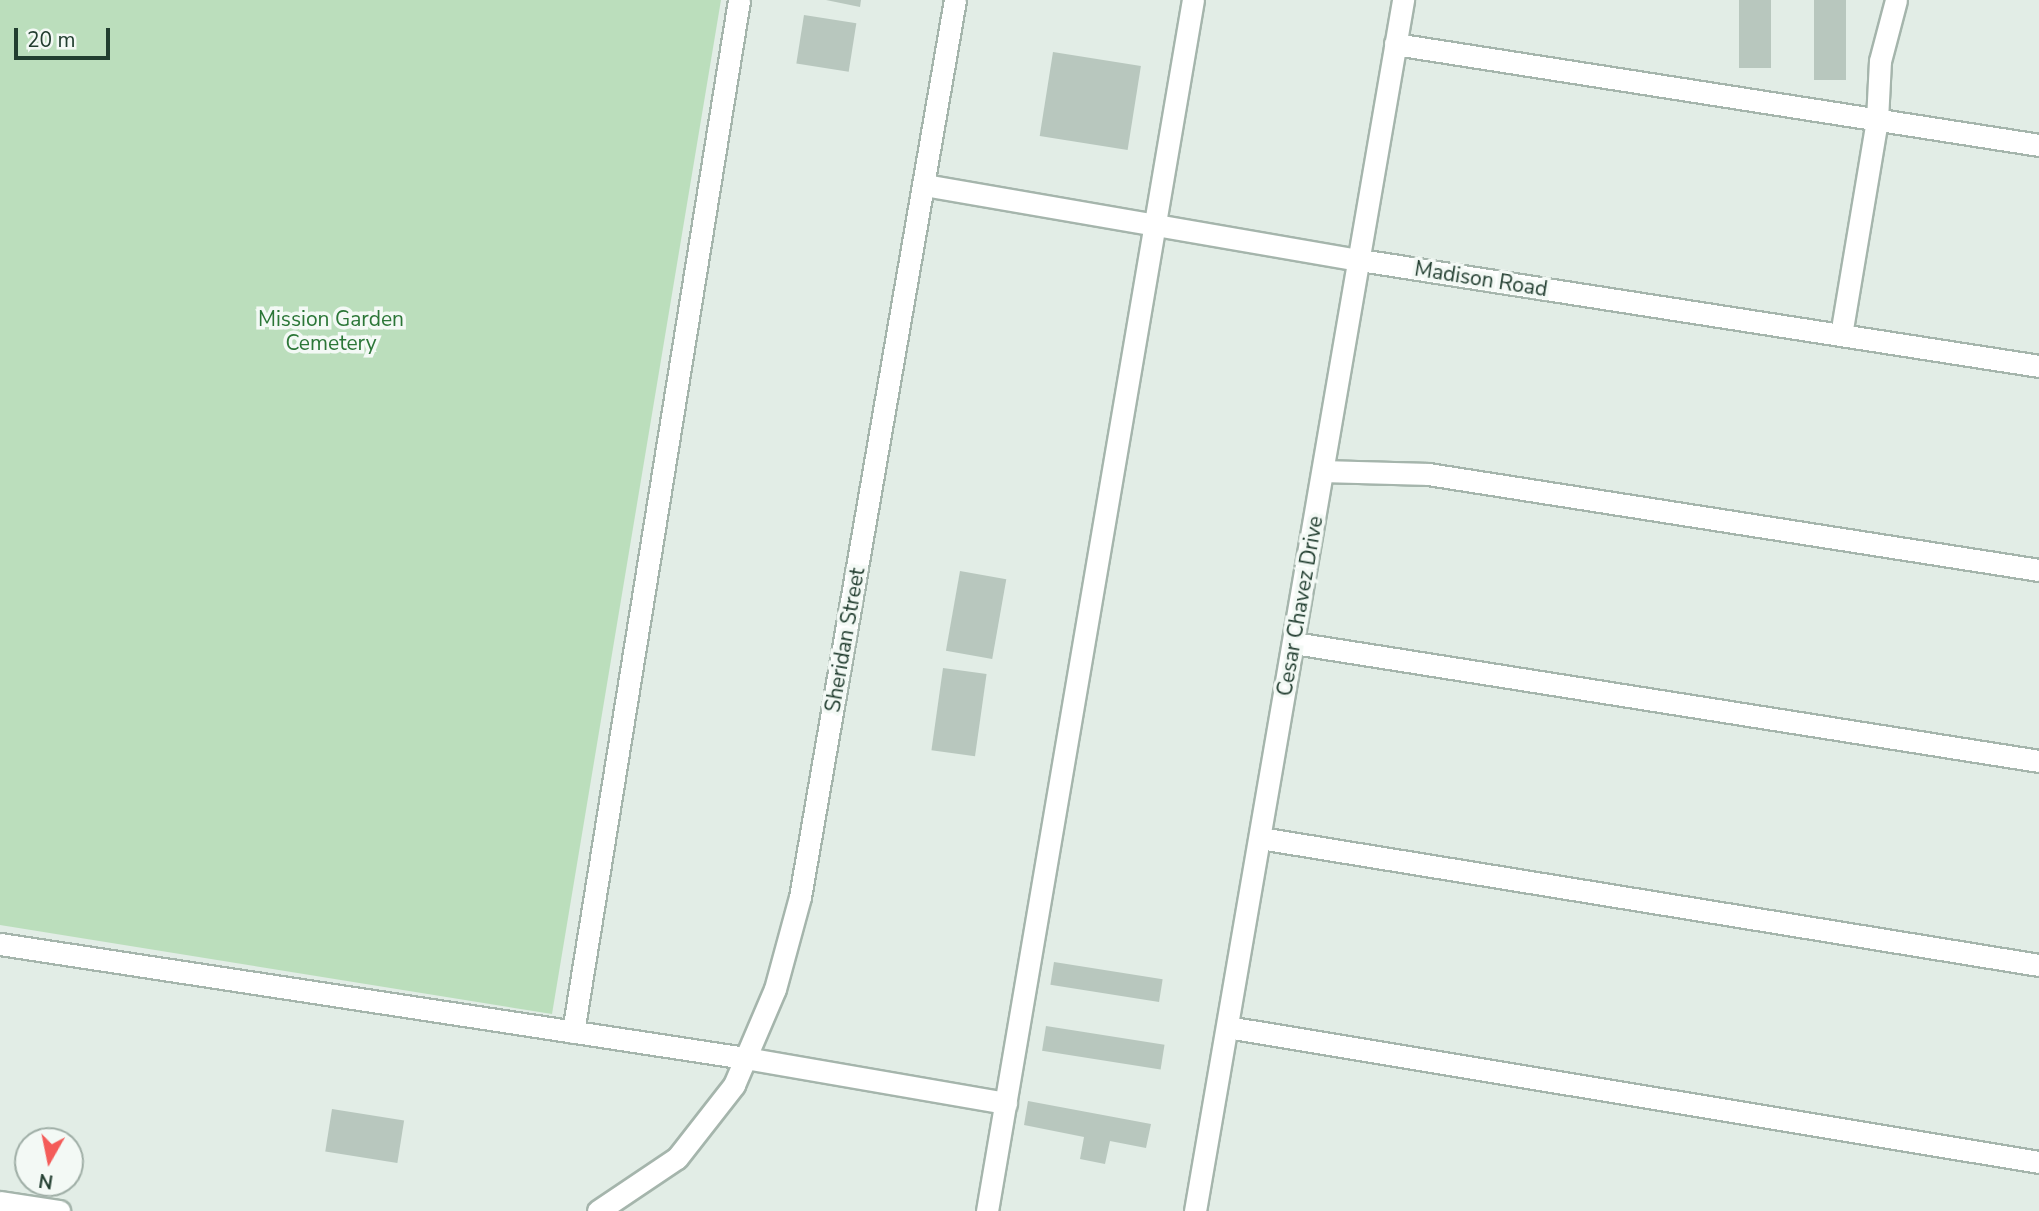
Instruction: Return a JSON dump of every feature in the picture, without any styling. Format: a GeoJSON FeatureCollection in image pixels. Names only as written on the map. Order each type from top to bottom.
{"type":"FeatureCollection","features":[{"type":"Feature","properties":{"kind":"street"},"geometry":{"type":"LineString","coordinates":[[573,1032],[739,0]]}},
{"type":"Feature","properties":{"kind":"street","name":"Sheridan Street"},"geometry":{"type":"LineString","coordinates":[[598,1211],[677,1158],[734,1085],[775,989],[800,897],[955,0]]}},
{"type":"Feature","properties":{"kind":"street"},"geometry":{"type":"LineString","coordinates":[[987,1211],[1193,0]]}},
{"type":"Feature","properties":{"kind":"street","name":"Cesar Chavez Drive"},"geometry":{"type":"LineString","coordinates":[[1195,1211],[1403,0]]}},
{"type":"Feature","properties":{"kind":"street"},"geometry":{"type":"LineString","coordinates":[[1841,335],[1877,120],[1880,61],[1896,0]]}},
{"type":"Feature","properties":{"kind":"street"},"geometry":{"type":"LineString","coordinates":[[1395,44],[2039,145]]}},
{"type":"Feature","properties":{"kind":"street","name":"Madison Road"},"geometry":{"type":"LineString","coordinates":[[924,185],[1360,260],[2039,366]]}},
{"type":"Feature","properties":{"kind":"street"},"geometry":{"type":"LineString","coordinates":[[1323,471],[1428,474],[2039,570]]}},
{"type":"Feature","properties":{"kind":"street"},"geometry":{"type":"LineString","coordinates":[[1294,643],[2039,761]]}},
{"type":"Feature","properties":{"kind":"street"},"geometry":{"type":"LineString","coordinates":[[1260,838],[2039,965]]}},
{"type":"Feature","properties":{"kind":"street"},"geometry":{"type":"LineString","coordinates":[[0,944],[745,1058],[1006,1103]]}},
{"type":"Feature","properties":{"kind":"street"},"geometry":{"type":"LineString","coordinates":[[1227,1027],[2039,1162]]}},
{"type":"Feature","properties":{"kind":"street"},"geometry":{"type":"LineString","coordinates":[[0,1202],[59,1211]]}},
{"type":"Feature","properties":{"kind":"green space","name":"Mission Garden Cemetery"},"geometry":{"type":"Polygon","coordinates":[[[0,0],[721,0],[552,1014],[0,925],[0,0]]]}},
{"type":"Feature","properties":{"kind":"building"},"geometry":{"type":"Polygon","coordinates":[[[826,0],[861,0],[860,7],[826,0]]]}},
{"type":"Feature","properties":{"kind":"building"},"geometry":{"type":"Polygon","coordinates":[[[1739,0],[1771,0],[1771,68],[1739,68],[1739,0]]]}},
{"type":"Feature","properties":{"kind":"building"},"geometry":{"type":"Polygon","coordinates":[[[1814,0],[1846,0],[1846,80],[1814,80],[1814,0]]]}},
{"type":"Feature","properties":{"kind":"building"},"geometry":{"type":"Polygon","coordinates":[[[804,15],[856,23],[849,72],[796,63],[804,15]]]}},
{"type":"Feature","properties":{"kind":"building"},"geometry":{"type":"Polygon","coordinates":[[[1053,52],[1141,66],[1128,150],[1040,136],[1053,52]]]}},
{"type":"Feature","properties":{"kind":"building"},"geometry":{"type":"Polygon","coordinates":[[[960,571],[1006,579],[992,659],[946,651],[960,571]]]}},
{"type":"Feature","properties":{"kind":"building"},"geometry":{"type":"Polygon","coordinates":[[[943,668],[987,674],[975,756],[931,750],[943,668]]]}},
{"type":"Feature","properties":{"kind":"building"},"geometry":{"type":"Polygon","coordinates":[[[1054,962],[1163,979],[1159,1002],[1050,985],[1054,962]]]}},
{"type":"Feature","properties":{"kind":"building"},"geometry":{"type":"Polygon","coordinates":[[[1046,1026],[1165,1045],[1161,1069],[1042,1051],[1046,1026]]]}},
{"type":"Feature","properties":{"kind":"building"},"geometry":{"type":"Polygon","coordinates":[[[1028,1101],[1151,1124],[1146,1148],[1110,1141],[1105,1164],[1080,1159],[1084,1137],[1024,1125],[1028,1101]]]}},
{"type":"Feature","properties":{"kind":"building"},"geometry":{"type":"Polygon","coordinates":[[[332,1109],[404,1120],[397,1163],[325,1151],[332,1109]]]}}]}
